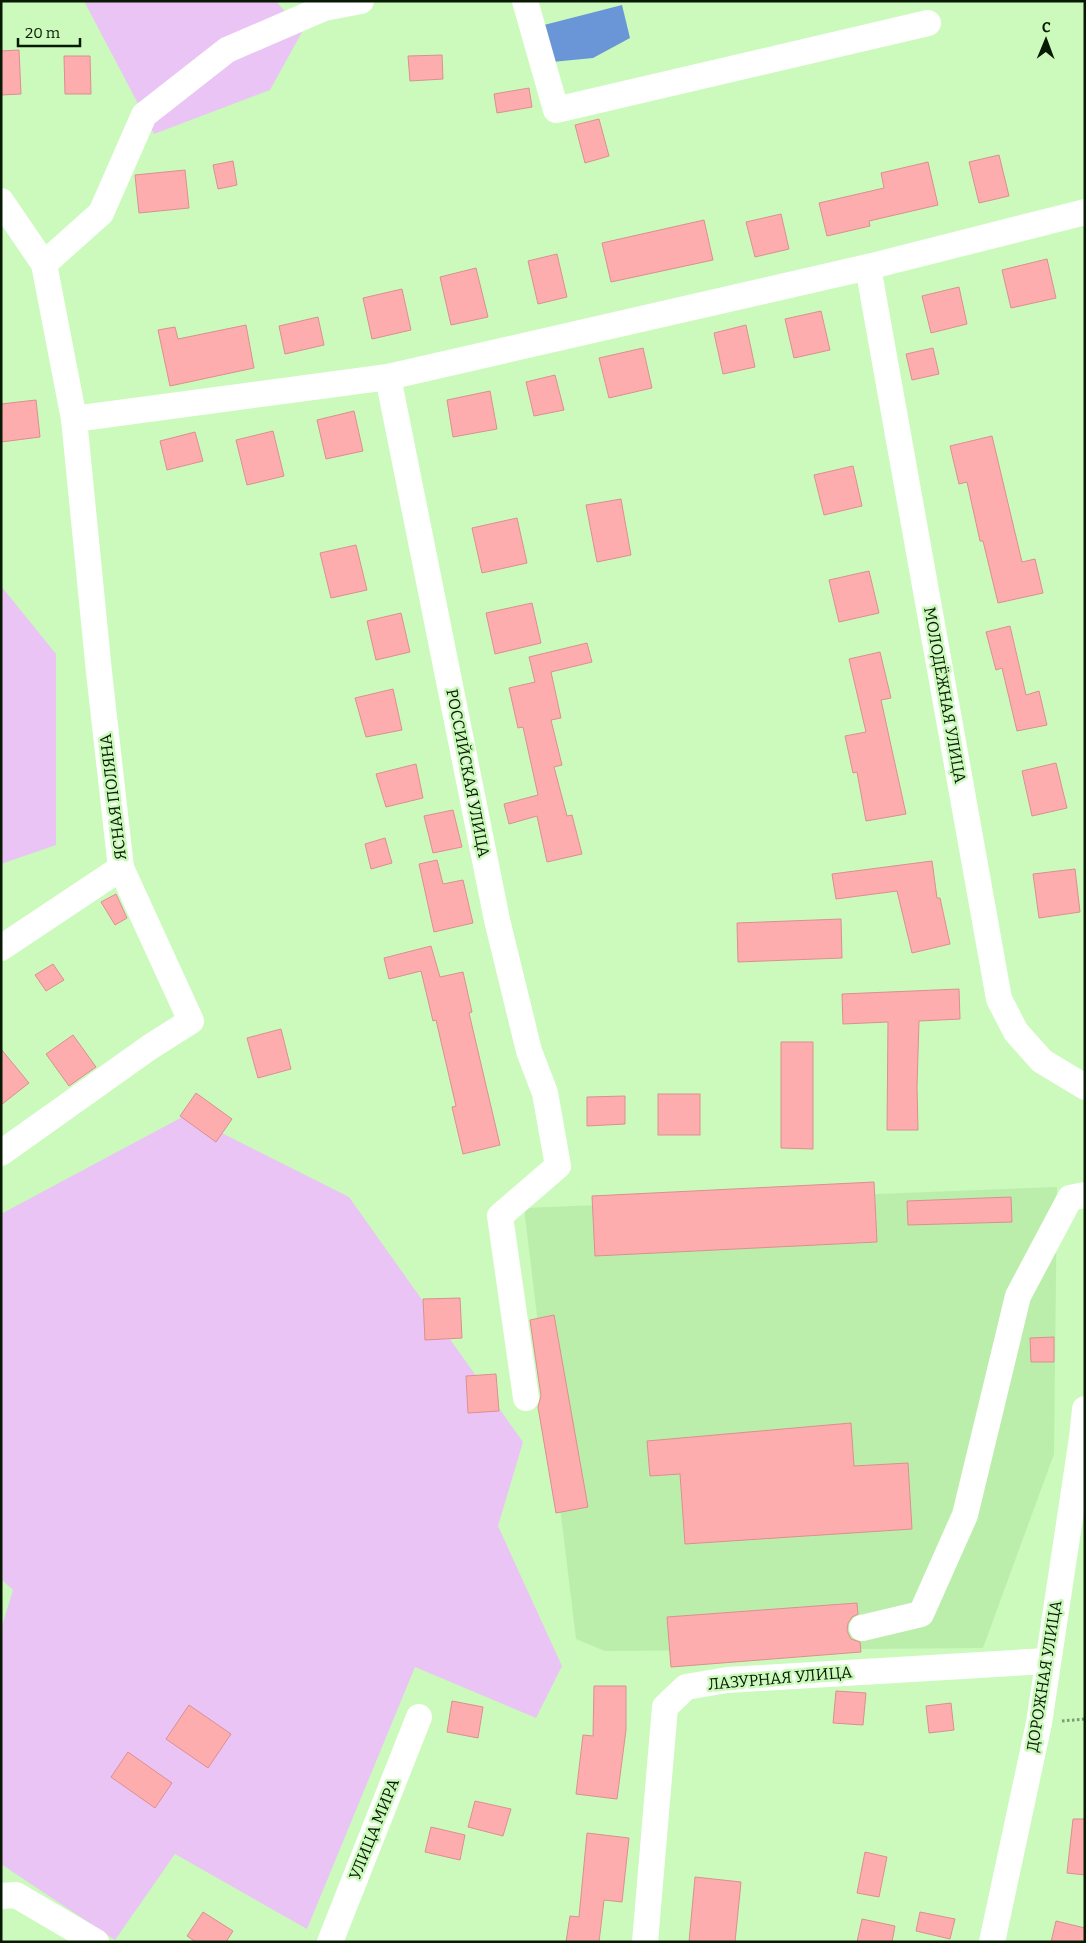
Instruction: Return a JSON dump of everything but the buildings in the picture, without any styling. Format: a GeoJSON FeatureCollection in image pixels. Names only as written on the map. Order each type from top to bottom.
{"type":"FeatureCollection","features":[{"type":"Feature","properties":{"kind":"street"},"geometry":{"type":"LineString","coordinates":[[1,202],[44,264],[101,214],[144,115],[228,50],[324,8],[361,1]]}},
{"type":"Feature","properties":{"kind":"street"},"geometry":{"type":"LineString","coordinates":[[525,1],[556,110],[928,23]]}},
{"type":"Feature","properties":{"kind":"street"},"geometry":{"type":"LineString","coordinates":[[74,418],[388,377],[868,267],[1085,212]]}},
{"type":"Feature","properties":{"kind":"street","name":"ЯСНАЯ ПОЛЯНА"},"geometry":{"type":"LineString","coordinates":[[1,1153],[150,1047],[191,1021],[121,868],[100,682],[74,418],[44,264]]}},
{"type":"Feature","properties":{"kind":"street","name":"МОЛОДЁЖНАЯ УЛИЦА"},"geometry":{"type":"LineString","coordinates":[[868,267],[999,999],[1016,1032],[1042,1061],[1085,1087]]}},
{"type":"Feature","properties":{"kind":"street","name":"РОССИЙСКАЯ УЛИЦА"},"geometry":{"type":"LineString","coordinates":[[388,377],[497,920],[529,1051],[545,1093],[558,1166],[500,1216],[526,1398]]}},
{"type":"Feature","properties":{"kind":"street"},"geometry":{"type":"LineString","coordinates":[[1,948],[121,868]]}},
{"type":"Feature","properties":{"kind":"street"},"geometry":{"type":"LineString","coordinates":[[862,1628],[921,1614],[966,1515],[1018,1296],[1070,1198],[1085,1195]]}},
{"type":"Feature","properties":{"kind":"street","name":"ДОРОЖНАЯ УЛИЦА"},"geometry":{"type":"LineString","coordinates":[[992,1942],[1038,1723],[1085,1409]]}},
{"type":"Feature","properties":{"kind":"street","name":"ЛАЗУРНАЯ УЛИЦА"},"geometry":{"type":"LineString","coordinates":[[645,1942],[665,1708],[686,1687],[727,1680],[1048,1661]]}},
{"type":"Feature","properties":{"kind":"street","name":"УЛИЦА МИРА"},"geometry":{"type":"LineString","coordinates":[[330,1942],[419,1717]]}},
{"type":"Feature","properties":{"kind":"street"},"geometry":{"type":"LineString","coordinates":[[1,1896],[16,1895],[96,1942]]}},
{"type":"Feature","properties":{"kind":"shaded area"},"geometry":{"type":"Polygon","coordinates":[[[84,1],[276,1],[302,32],[270,90],[154,134],[84,1]]]}},
{"type":"Feature","properties":{"kind":"shaded area"},"geometry":{"type":"Polygon","coordinates":[[[1,586],[56,654],[56,845],[1,864],[1,586]]]}},
{"type":"Feature","properties":{"kind":"shaded area"},"geometry":{"type":"Polygon","coordinates":[[[186,1115],[349,1197],[523,1442],[498,1526],[562,1666],[536,1718],[415,1667],[307,1929],[175,1854],[115,1940],[1,1864],[1,1629],[13,1590],[1,1579],[1,1214],[186,1115]]]}},
{"type":"Feature","properties":{"kind":"shaded area"},"geometry":{"type":"Polygon","coordinates":[[[1057,1187],[1054,1454],[983,1648],[605,1651],[576,1639],[524,1208],[1057,1187]]]}},
{"type":"Feature","properties":{"kind":"water"},"geometry":{"type":"Polygon","coordinates":[[[622,5],[630,38],[593,58],[552,62],[544,25],[622,5]]]}}]}
